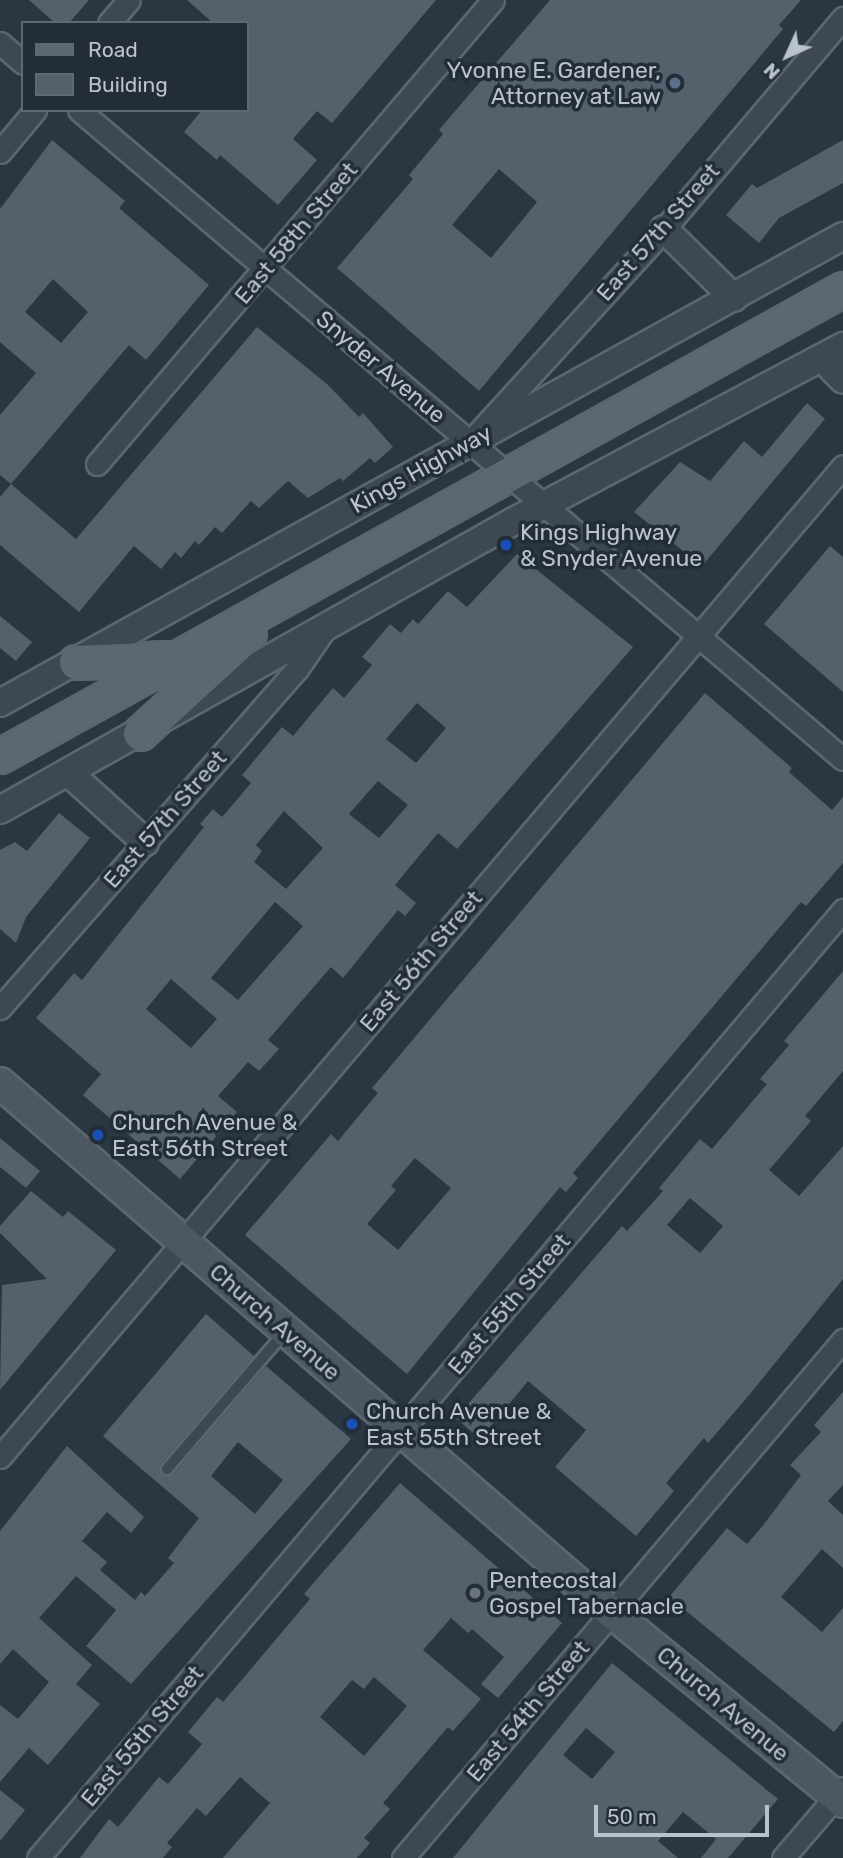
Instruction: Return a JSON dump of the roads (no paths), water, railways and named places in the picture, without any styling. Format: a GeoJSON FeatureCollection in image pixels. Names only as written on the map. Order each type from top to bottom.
{"type":"FeatureCollection","features":[{"type":"Feature","properties":{"kind":"main road","name":"Kings Highway"},"geometry":{"type":"LineString","coordinates":[[0,756],[507,473],[839,293]]}},
{"type":"Feature","properties":{"kind":"main road"},"geometry":{"type":"LineString","coordinates":[[140,733],[289,596]]}},
{"type":"Feature","properties":{"kind":"main road"},"geometry":{"type":"LineString","coordinates":[[76,662],[179,657]]}},
{"type":"Feature","properties":{"kind":"main road","name":"Church Avenue"},"geometry":{"type":"LineString","coordinates":[[0,1083],[611,1612],[841,1796]]}},
{"type":"Feature","properties":{"kind":"street"},"geometry":{"type":"LineString","coordinates":[[111,21],[129,0]]}},
{"type":"Feature","properties":{"kind":"street","name":"East 58th Street"},"geometry":{"type":"LineString","coordinates":[[97,464],[266,270],[493,0]]}},
{"type":"Feature","properties":{"kind":"street","name":"East 57th Street"},"geometry":{"type":"LineString","coordinates":[[470,443],[664,229],[843,18]]}},
{"type":"Feature","properties":{"kind":"street"},"geometry":{"type":"LineString","coordinates":[[0,43],[21,61]]}},
{"type":"Feature","properties":{"kind":"street"},"geometry":{"type":"LineString","coordinates":[[0,152],[34,112]]}},
{"type":"Feature","properties":{"kind":"street","name":"Snyder Avenue"},"geometry":{"type":"LineString","coordinates":[[81,112],[843,759]]}},
{"type":"Feature","properties":{"kind":"street"},"geometry":{"type":"LineString","coordinates":[[664,229],[734,298]]}},
{"type":"Feature","properties":{"kind":"street","name":"Kings Highway"},"geometry":{"type":"LineString","coordinates":[[0,703],[843,236]]}},
{"type":"Feature","properties":{"kind":"street"},"geometry":{"type":"LineString","coordinates":[[0,810],[545,505],[833,352],[843,380]]}},
{"type":"Feature","properties":{"kind":"street","name":"East 56th Street"},"geometry":{"type":"LineString","coordinates":[[0,1457],[843,466]]}},
{"type":"Feature","properties":{"kind":"street","name":"East 57th Street"},"geometry":{"type":"LineString","coordinates":[[0,1008],[297,669],[327,627]]}},
{"type":"Feature","properties":{"kind":"street"},"geometry":{"type":"LineString","coordinates":[[69,773],[145,842]]}},
{"type":"Feature","properties":{"kind":"street","name":"East 55th Street"},"geometry":{"type":"LineString","coordinates":[[38,1858],[843,910]]}},
{"type":"Feature","properties":{"kind":"street","name":"East 54th Street"},"geometry":{"type":"LineString","coordinates":[[403,1858],[843,1340]]}},
{"type":"Feature","properties":{"kind":"street"},"geometry":{"type":"LineString","coordinates":[[783,1858],[841,1796]]}},
{"type":"Feature","properties":{"kind":"lane"},"geometry":{"type":"LineString","coordinates":[[167,1469],[286,1331]]}},
{"type":"Feature","properties":{"kind":"place","name":"Yvonne E. Gardener, Attorney at Law"},"geometry":{"type":"Point","coordinates":[675,83]}},
{"type":"Feature","properties":{"kind":"place","name":"Kings Highway & Snyder Avenue"},"geometry":{"type":"Point","coordinates":[506,545]}},
{"type":"Feature","properties":{"kind":"place","name":"Church Avenue & East 56th Street"},"geometry":{"type":"Point","coordinates":[98,1135]}},
{"type":"Feature","properties":{"kind":"place","name":"Church Avenue & East 55th Street"},"geometry":{"type":"Point","coordinates":[352,1424]}},
{"type":"Feature","properties":{"kind":"place","name":"Pentecostal Gospel Tabernacle"},"geometry":{"type":"Point","coordinates":[475,1593]}}]}
